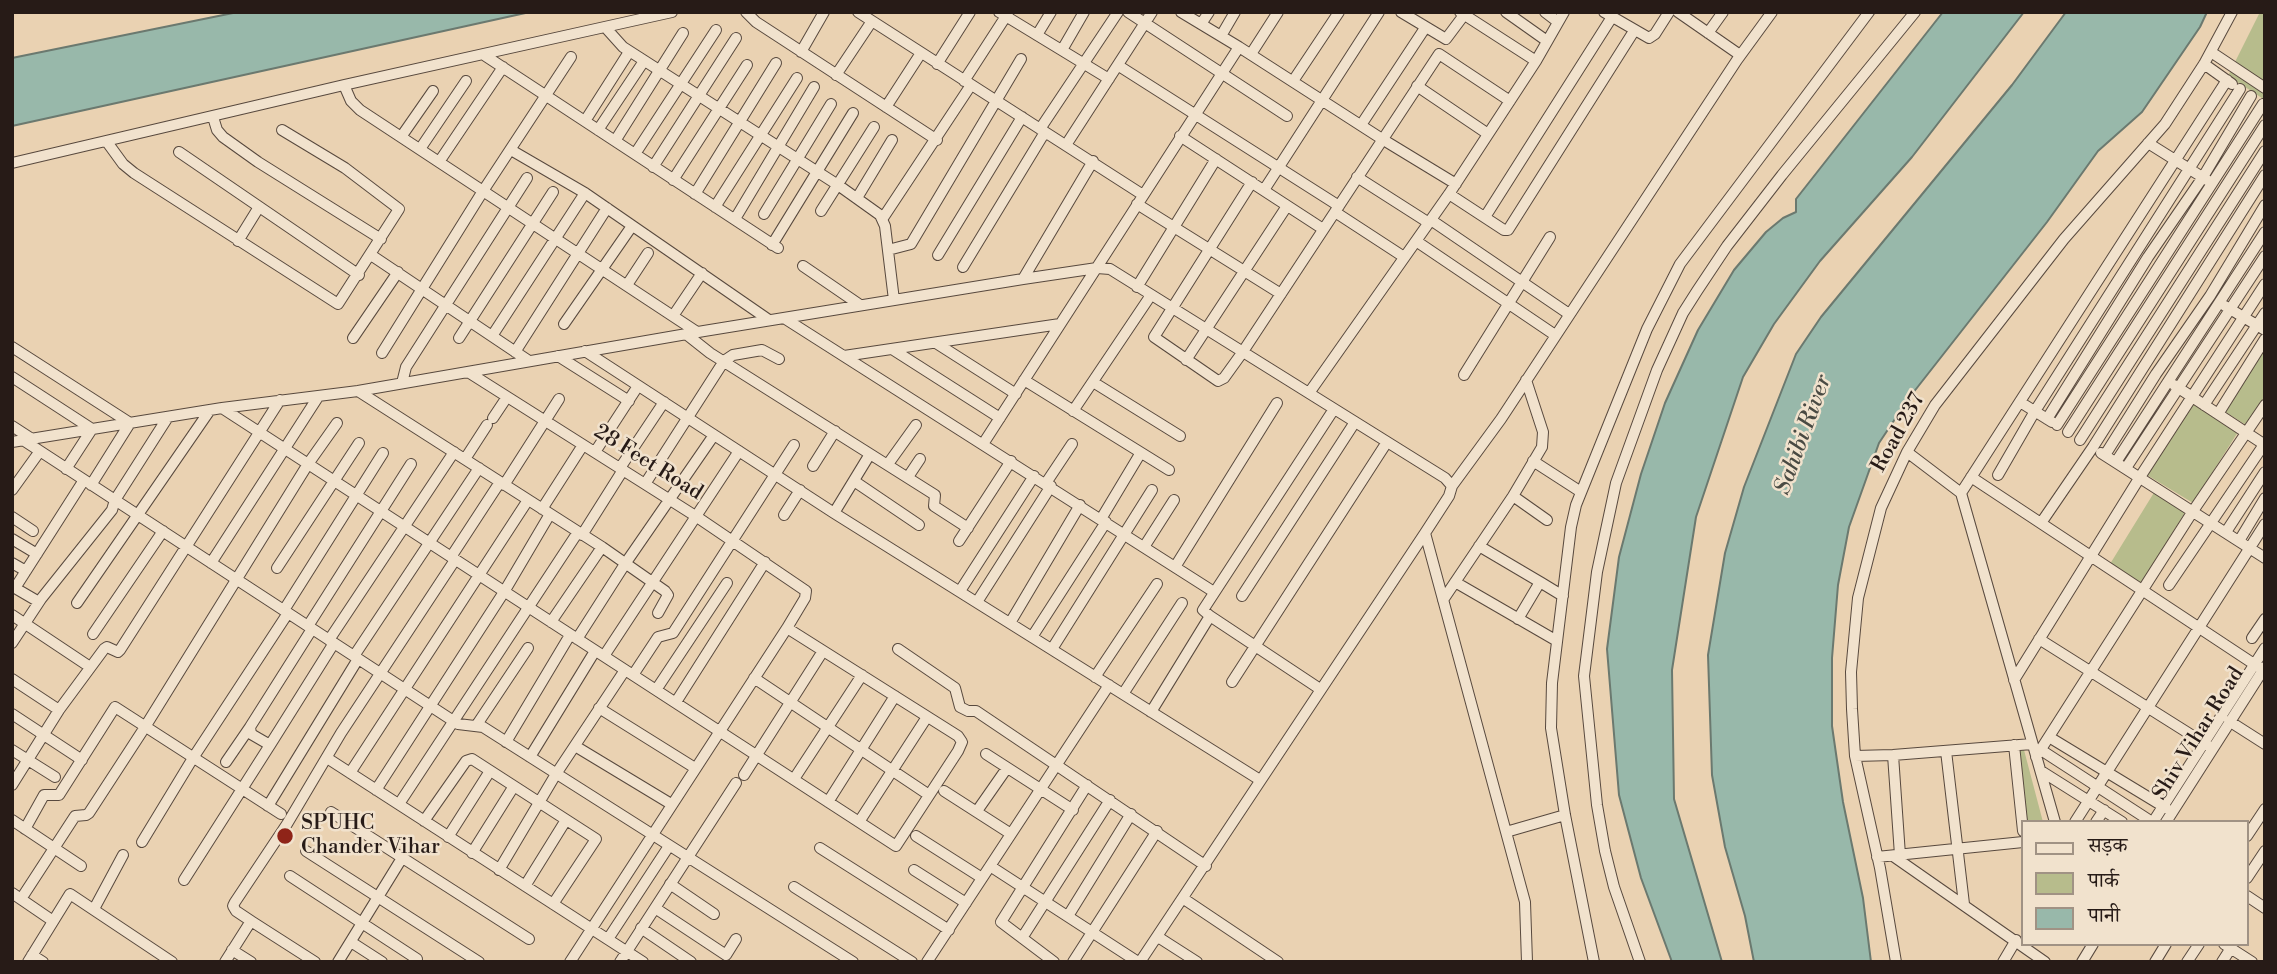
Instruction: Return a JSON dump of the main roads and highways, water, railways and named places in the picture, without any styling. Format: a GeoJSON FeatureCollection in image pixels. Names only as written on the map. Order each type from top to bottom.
{"type":"FeatureCollection","features":[{"type":"Feature","properties":{"kind":"water"},"geometry":{"type":"Polygon","coordinates":[[[238,12],[530,12],[12,126],[12,58],[238,12]]]}},
{"type":"Feature","properties":{"kind":"water"},"geometry":{"type":"Polygon","coordinates":[[[1943,12],[2024,12],[1912,157],[1820,261],[1774,324],[1743,377],[1696,517],[1672,670],[1674,799],[1722,962],[1672,962],[1641,878],[1619,795],[1607,649],[1619,557],[1641,474],[1665,403],[1698,330],[1734,270],[1766,232],[1783,218],[1796,212],[1796,199],[1943,12]]]}},
{"type":"Feature","properties":{"kind":"water","name":"Sahibi River"},"geometry":{"type":"Polygon","coordinates":[[[2066,12],[2207,12],[2200,27],[2142,112],[2098,151],[2047,222],[1909,398],[1879,443],[1849,527],[1838,585],[1832,658],[1832,726],[1843,802],[1863,898],[1871,962],[1754,962],[1745,916],[1725,847],[1712,775],[1708,655],[1725,553],[1744,487],[1796,354],[1821,317],[2012,85],[2066,12]]]}},
{"type":"Feature","properties":{"kind":"place","name":"SPUHC Chander Vihar"},"geometry":{"type":"Point","coordinates":[285,836]}}]}
